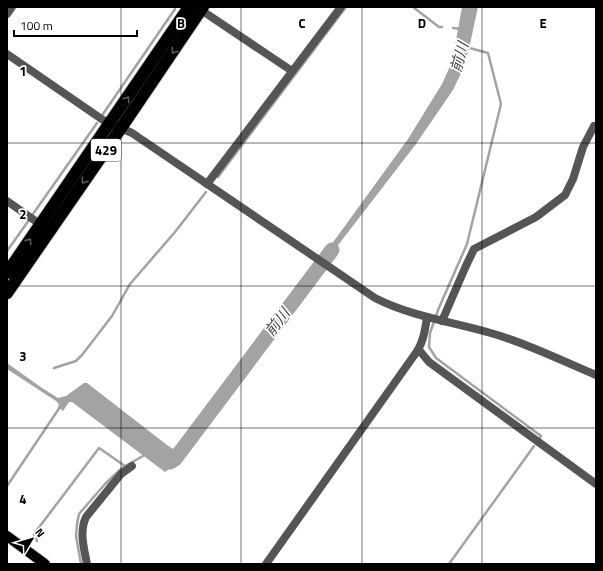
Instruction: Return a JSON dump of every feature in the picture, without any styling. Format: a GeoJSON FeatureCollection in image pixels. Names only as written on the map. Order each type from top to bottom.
{"type":"FeatureCollection","features":[{"type":"Feature","properties":{"kind":"highway","name":"429"},"geometry":{"type":"LineString","coordinates":[[7,293],[45,228],[116,126],[194,9]]}},
{"type":"Feature","properties":{"kind":"highway","name":"429"},"geometry":{"type":"LineString","coordinates":[[7,272],[45,228]]}},
{"type":"Feature","properties":{"kind":"main road"},"geometry":{"type":"LineString","coordinates":[[7,536],[45,564]]}},
{"type":"Feature","properties":{"kind":"street"},"geometry":{"type":"LineString","coordinates":[[7,14],[12,7]]}},
{"type":"Feature","properties":{"kind":"street"},"geometry":{"type":"LineString","coordinates":[[207,184],[341,7]]}},
{"type":"Feature","properties":{"kind":"street"},"geometry":{"type":"LineString","coordinates":[[194,9],[292,71]]}},
{"type":"Feature","properties":{"kind":"street"},"geometry":{"type":"LineString","coordinates":[[7,54],[103,120],[132,133],[358,288],[383,302],[406,311],[494,334],[518,342],[596,375]]}},
{"type":"Feature","properties":{"kind":"street"},"geometry":{"type":"LineString","coordinates":[[266,564],[419,350],[424,337],[474,250],[536,217],[565,195],[573,179],[583,147],[594,126],[596,128]]}},
{"type":"Feature","properties":{"kind":"street"},"geometry":{"type":"LineString","coordinates":[[7,201],[45,228]]}},
{"type":"Feature","properties":{"kind":"street"},"geometry":{"type":"LineString","coordinates":[[419,350],[429,362],[596,484]]}},
{"type":"Feature","properties":{"kind":"street"},"geometry":{"type":"LineString","coordinates":[[87,564],[82,532],[86,517],[121,474],[132,466]]}},
{"type":"Feature","properties":{"kind":"water"},"geometry":{"type":"Polygon","coordinates":[[[462,7],[478,7],[464,67],[453,90],[416,144],[322,266],[318,263],[408,139],[442,84],[452,62],[462,7]]]}},
{"type":"Feature","properties":{"kind":"water"},"geometry":{"type":"Polygon","coordinates":[[[7,363],[58,398],[66,396],[84,383],[87,383],[167,445],[175,449],[180,448],[184,451],[172,467],[165,472],[72,402],[69,402],[63,411],[58,407],[59,404],[56,401],[7,369],[7,363]]]}},
{"type":"Feature","properties":{"kind":"waterway"},"geometry":{"type":"LineString","coordinates":[[218,177],[346,7]]}},
{"type":"Feature","properties":{"kind":"waterway"},"geometry":{"type":"LineString","coordinates":[[413,7],[439,27],[442,27]]}},
{"type":"Feature","properties":{"kind":"waterway"},"geometry":{"type":"LineString","coordinates":[[103,114],[175,9]]}},
{"type":"Feature","properties":{"kind":"waterway"},"geometry":{"type":"LineString","coordinates":[[453,28],[461,29]]}},
{"type":"Feature","properties":{"kind":"waterway"},"geometry":{"type":"LineString","coordinates":[[466,47],[488,53],[501,104],[467,244],[438,310],[430,333],[429,347],[436,358],[541,436],[540,438]]}},
{"type":"Feature","properties":{"kind":"waterway"},"geometry":{"type":"LineString","coordinates":[[33,214],[97,123]]}},
{"type":"Feature","properties":{"kind":"waterway"},"geometry":{"type":"LineString","coordinates":[[54,368],[76,361],[82,355],[112,316],[130,284],[175,232],[206,192]]}},
{"type":"Feature","properties":{"kind":"waterway"},"geometry":{"type":"LineString","coordinates":[[7,251],[29,220]]}},
{"type":"Feature","properties":{"kind":"waterway","name":"前川"},"geometry":{"type":"LineString","coordinates":[[167,460],[170,462],[175,459],[332,250]]}},
{"type":"Feature","properties":{"kind":"waterway"},"geometry":{"type":"LineString","coordinates":[[7,486],[60,407]]}},
{"type":"Feature","properties":{"kind":"waterway"},"geometry":{"type":"LineString","coordinates":[[449,564],[534,446]]}},
{"type":"Feature","properties":{"kind":"waterway"},"geometry":{"type":"LineString","coordinates":[[37,541],[34,534],[99,448],[125,466]]}},
{"type":"Feature","properties":{"kind":"waterway"},"geometry":{"type":"LineString","coordinates":[[81,564],[76,536],[79,514],[105,484],[122,468],[143,456],[145,453]]}}]}
